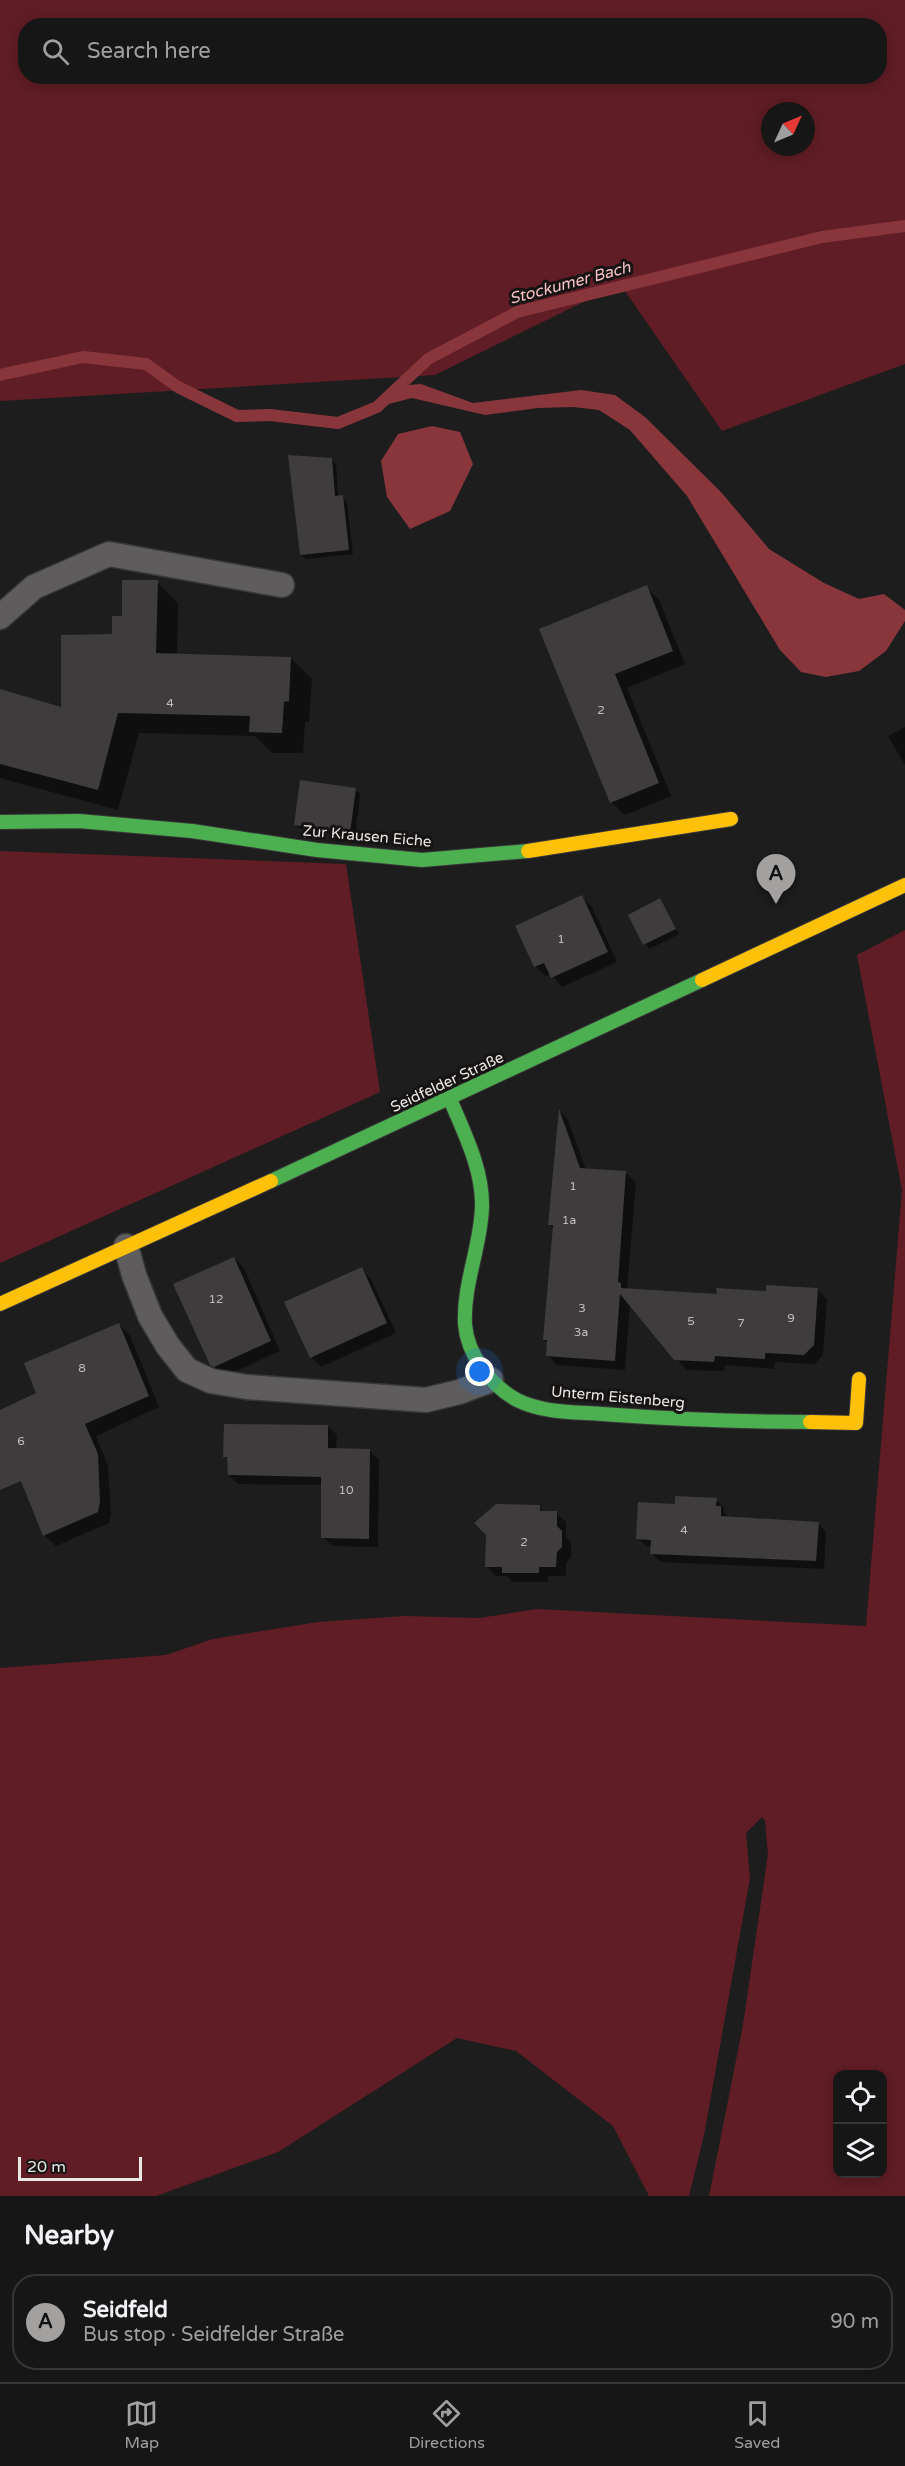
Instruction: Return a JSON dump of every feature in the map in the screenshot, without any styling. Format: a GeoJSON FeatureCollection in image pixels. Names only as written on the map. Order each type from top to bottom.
{"type":"FeatureCollection","features":[{"type":"Feature","properties":{"kind":"street","name":"Zur Krausen Eiche"},"geometry":{"type":"LineString","coordinates":[[0,822],[79,820],[192,831],[317,850],[422,860],[533,851],[731,819]]}},
{"type":"Feature","properties":{"kind":"street","name":"Seidfelder Straße"},"geometry":{"type":"LineString","coordinates":[[0,1304],[450,1099],[905,885]]}},
{"type":"Feature","properties":{"kind":"street","name":"Unterm Eistenberg"},"geometry":{"type":"LineString","coordinates":[[450,1099],[481,1183],[482,1206],[467,1288],[465,1326],[474,1353],[491,1380],[517,1400],[550,1410],[707,1421],[856,1423],[859,1379]]}},
{"type":"Feature","properties":{"kind":"lane"},"geometry":{"type":"LineString","coordinates":[[0,617],[34,587],[109,554],[282,585]]}},
{"type":"Feature","properties":{"kind":"lane"},"geometry":{"type":"LineString","coordinates":[[126,1246],[134,1275],[150,1316],[168,1346],[187,1370],[211,1381],[247,1387],[426,1400],[459,1392],[491,1380]]}},
{"type":"Feature","properties":{"kind":"shaded area"},"geometry":{"type":"Polygon","coordinates":[[[0,0],[905,0],[905,364],[722,431],[620,284],[435,375],[0,401],[0,0]]]}},
{"type":"Feature","properties":{"kind":"shaded area"},"geometry":{"type":"Polygon","coordinates":[[[421,384],[473,403],[581,390],[615,395],[645,417],[721,492],[769,549],[824,583],[859,599],[884,594],[905,610],[905,621],[886,651],[859,671],[826,677],[801,672],[780,650],[687,496],[630,430],[599,410],[573,407],[538,408],[485,415],[412,398],[377,407],[398,386],[421,384]]]}},
{"type":"Feature","properties":{"kind":"shaded area"},"geometry":{"type":"Polygon","coordinates":[[[432,426],[460,432],[473,464],[450,511],[410,529],[387,497],[381,461],[398,434],[432,426]]]}},
{"type":"Feature","properties":{"kind":"shaded area"},"geometry":{"type":"Polygon","coordinates":[[[0,851],[346,864],[380,1092],[0,1263],[0,851]]]}},
{"type":"Feature","properties":{"kind":"shaded area"},"geometry":{"type":"Polygon","coordinates":[[[905,930],[905,2196],[709,2196],[743,2025],[768,1854],[765,1820],[762,1817],[746,1833],[750,1878],[704,2135],[689,2196],[649,2196],[613,2126],[516,2051],[457,2038],[278,2152],[156,2196],[0,2196],[0,1668],[166,1655],[213,1639],[318,1622],[405,1616],[479,1618],[537,1609],[866,1626],[902,1190],[857,955],[905,930]]]}},
{"type":"Feature","properties":{"kind":"building"},"geometry":{"type":"Polygon","coordinates":[[[288,455],[332,458],[335,496],[343,495],[349,550],[300,555],[288,455]]]}},
{"type":"Feature","properties":{"kind":"building"},"geometry":{"type":"Polygon","coordinates":[[[122,580],[158,580],[156,653],[291,657],[289,701],[284,702],[282,733],[249,732],[250,716],[118,713],[98,790],[0,764],[0,689],[61,707],[61,635],[112,634],[112,616],[122,616],[122,580]]]}},
{"type":"Feature","properties":{"kind":"building"},"geometry":{"type":"Polygon","coordinates":[[[647,585],[673,651],[615,674],[659,783],[610,803],[539,629],[647,585]]]}},
{"type":"Feature","properties":{"kind":"building"},"geometry":{"type":"Polygon","coordinates":[[[300,780],[356,788],[350,833],[294,825],[300,780]]]}},
{"type":"Feature","properties":{"kind":"building"},"geometry":{"type":"Polygon","coordinates":[[[582,895],[608,952],[551,978],[544,963],[534,967],[515,926],[582,895]]]}},
{"type":"Feature","properties":{"kind":"building"},"geometry":{"type":"Polygon","coordinates":[[[660,898],[676,929],[643,945],[628,915],[660,898]]]}},
{"type":"Feature","properties":{"kind":"building"},"geometry":{"type":"Polygon","coordinates":[[[559,1109],[580,1168],[626,1171],[618,1282],[621,1283],[621,1288],[717,1294],[716,1288],[766,1291],[766,1285],[818,1288],[814,1345],[804,1355],[765,1353],[765,1359],[715,1356],[714,1362],[674,1360],[620,1294],[615,1361],[546,1356],[547,1340],[543,1340],[553,1225],[548,1225],[559,1109]]]}},
{"type":"Feature","properties":{"kind":"building"},"geometry":{"type":"Polygon","coordinates":[[[234,1257],[271,1341],[214,1367],[210,1365],[173,1284],[234,1257]]]}},
{"type":"Feature","properties":{"kind":"building"},"geometry":{"type":"Polygon","coordinates":[[[362,1267],[387,1323],[310,1358],[284,1302],[362,1267]]]}},
{"type":"Feature","properties":{"kind":"building"},"geometry":{"type":"Polygon","coordinates":[[[119,1323],[149,1396],[85,1424],[98,1454],[100,1502],[98,1512],[43,1536],[21,1481],[0,1490],[0,1410],[36,1393],[24,1363],[119,1323]]]}},
{"type":"Feature","properties":{"kind":"building"},"geometry":{"type":"Polygon","coordinates":[[[224,1424],[328,1425],[328,1448],[370,1449],[369,1539],[321,1538],[321,1477],[228,1475],[227,1457],[223,1457],[224,1424]]]}},
{"type":"Feature","properties":{"kind":"building"},"geometry":{"type":"Polygon","coordinates":[[[675,1496],[717,1498],[716,1506],[721,1506],[721,1516],[819,1522],[816,1561],[650,1554],[651,1540],[636,1539],[638,1502],[675,1504],[675,1496]]]}},
{"type":"Feature","properties":{"kind":"building"},"geometry":{"type":"Polygon","coordinates":[[[496,1504],[540,1505],[540,1511],[557,1511],[557,1526],[562,1531],[562,1547],[557,1552],[556,1567],[539,1567],[539,1573],[502,1573],[502,1567],[485,1567],[486,1535],[474,1523],[496,1504]]]}},
{"type":"Feature","properties":{"kind":"waterway","name":"Stockumer Bach"},"geometry":{"type":"LineString","coordinates":[[0,375],[83,357],[146,364],[178,387],[237,416],[270,415],[338,423],[377,407],[428,359],[517,312],[822,237],[905,226]]}},
{"type":"Feature","properties":{"kind":"traffic: fast"},"geometry":{"type":"LineString","coordinates":[[0,822],[79,821],[192,831],[317,850],[422,860],[528,851]]}},
{"type":"Feature","properties":{"kind":"traffic: fast"},"geometry":{"type":"LineString","coordinates":[[271,1181],[702,980]]}},
{"type":"Feature","properties":{"kind":"traffic: fast"},"geometry":{"type":"LineString","coordinates":[[450,1099],[476,1165],[482,1207],[479,1236],[469,1280],[465,1324],[475,1358],[498,1386],[517,1400],[559,1411],[706,1420],[810,1422]]}},
{"type":"Feature","properties":{"kind":"traffic: slow"},"geometry":{"type":"LineString","coordinates":[[528,851],[731,819]]}},
{"type":"Feature","properties":{"kind":"traffic: slow"},"geometry":{"type":"LineString","coordinates":[[702,980],[905,885]]}},
{"type":"Feature","properties":{"kind":"traffic: slow"},"geometry":{"type":"LineString","coordinates":[[0,1304],[271,1181]]}},
{"type":"Feature","properties":{"kind":"traffic: slow"},"geometry":{"type":"LineString","coordinates":[[810,1422],[856,1423],[859,1379]]}},
{"type":"Feature","properties":{"kind":"place","name":"Seidfeld"},"geometry":{"type":"Point","coordinates":[776,904]}}]}
